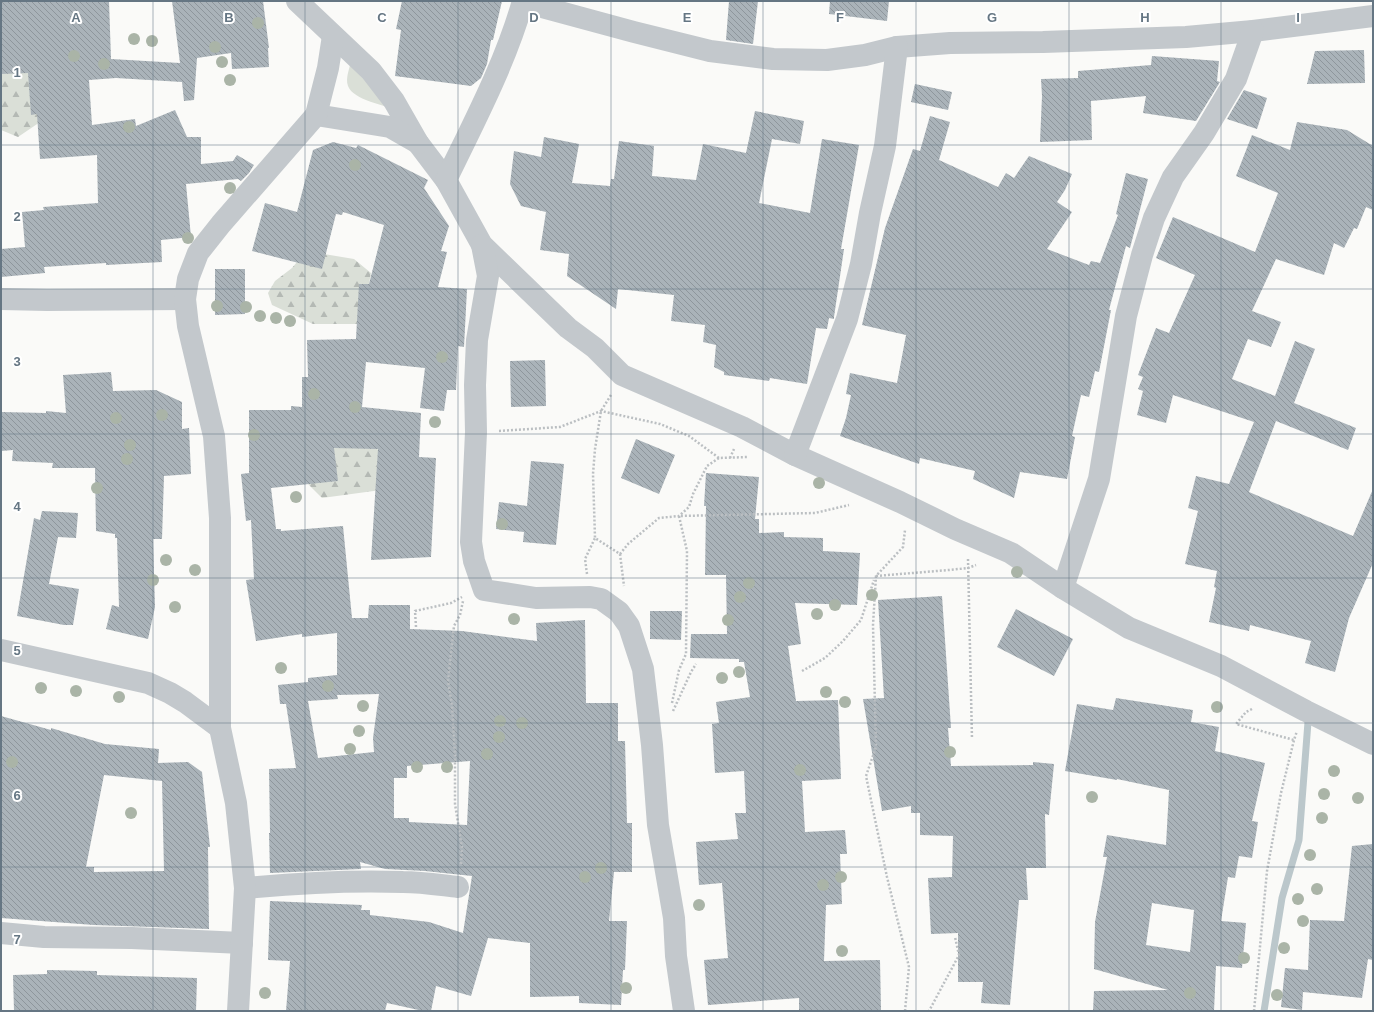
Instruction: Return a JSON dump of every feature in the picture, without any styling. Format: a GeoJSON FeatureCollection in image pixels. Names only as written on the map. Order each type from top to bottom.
{"type":"FeatureCollection","features":[{"type":"Feature","properties":{"kind":"street"},"geometry":{"type":"LineString","coordinates":[[297,1],[371,71],[394,101],[418,143],[446,180],[482,245],[568,328],[595,348],[622,375],[742,427],[955,529],[1011,553],[1063,588],[1129,628],[1221,666],[1306,711],[1373,744]]}},
{"type":"Feature","properties":{"kind":"street"},"geometry":{"type":"LineString","coordinates":[[446,180],[489,92],[506,50],[523,1],[634,32],[710,51],[773,59],[827,60],[865,55],[897,47],[950,43],[1043,42],[1186,37],[1253,31],[1373,16]]}},
{"type":"Feature","properties":{"kind":"street"},"geometry":{"type":"LineString","coordinates":[[1063,588],[1099,479],[1126,316],[1142,255],[1154,218],[1173,176],[1204,133],[1236,79],[1253,31]]}},
{"type":"Feature","properties":{"kind":"street"},"geometry":{"type":"LineString","coordinates":[[238,1011],[245,888],[236,803],[220,728],[220,518],[214,436],[188,326],[185,299],[188,279],[198,253],[221,224],[316,115],[328,68],[333,36]]}},
{"type":"Feature","properties":{"kind":"street"},"geometry":{"type":"LineString","coordinates":[[796,454],[847,319],[861,264],[870,213],[885,146],[897,47]]}},
{"type":"Feature","properties":{"kind":"street"},"geometry":{"type":"LineString","coordinates":[[316,115],[390,127],[418,143]]}},
{"type":"Feature","properties":{"kind":"street"},"geometry":{"type":"LineString","coordinates":[[482,245],[488,276],[477,340],[475,385],[476,432],[472,542],[474,561],[484,590],[536,598],[590,597],[609,604],[619,612],[630,626],[643,669],[652,745],[658,826],[674,918],[676,963],[684,1011]]}},
{"type":"Feature","properties":{"kind":"street"},"geometry":{"type":"LineString","coordinates":[[1,299],[185,299]]}},
{"type":"Feature","properties":{"kind":"street"},"geometry":{"type":"LineString","coordinates":[[1,650],[148,683],[186,702],[220,728]]}},
{"type":"Feature","properties":{"kind":"street"},"geometry":{"type":"LineString","coordinates":[[245,888],[291,884],[362,881],[406,882],[458,887]]}},
{"type":"Feature","properties":{"kind":"street"},"geometry":{"type":"LineString","coordinates":[[1,933],[44,937],[132,938],[242,943]]}},
{"type":"Feature","properties":{"kind":"path"},"geometry":{"type":"LineString","coordinates":[[590,597],[585,559],[595,538],[593,474],[595,449],[601,411],[622,375]]}},
{"type":"Feature","properties":{"kind":"path"},"geometry":{"type":"LineString","coordinates":[[476,432],[560,427],[601,411],[660,424],[689,436],[719,458]]}},
{"type":"Feature","properties":{"kind":"path"},"geometry":{"type":"LineString","coordinates":[[679,516],[689,507],[692,494],[707,466],[719,458],[753,457]]}},
{"type":"Feature","properties":{"kind":"path"},"geometry":{"type":"LineString","coordinates":[[802,671],[825,658],[843,641],[861,620],[876,576],[903,547],[909,508],[900,502]]}},
{"type":"Feature","properties":{"kind":"path"},"geometry":{"type":"LineString","coordinates":[[625,590],[620,554],[628,544],[660,518],[679,516],[815,513],[856,504]]}},
{"type":"Feature","properties":{"kind":"path"},"geometry":{"type":"LineString","coordinates":[[679,516],[687,551],[686,654],[678,670],[671,713],[696,664]]}},
{"type":"Feature","properties":{"kind":"path"},"geometry":{"type":"LineString","coordinates":[[955,529],[968,559],[972,739]]}},
{"type":"Feature","properties":{"kind":"path"},"geometry":{"type":"LineString","coordinates":[[595,538],[620,554]]}},
{"type":"Feature","properties":{"kind":"path"},"geometry":{"type":"LineString","coordinates":[[876,576],[968,568],[1011,553]]}},
{"type":"Feature","properties":{"kind":"path"},"geometry":{"type":"LineString","coordinates":[[876,576],[873,625],[876,747],[866,776],[887,877],[909,967],[905,1011]]}},
{"type":"Feature","properties":{"kind":"path"},"geometry":{"type":"LineString","coordinates":[[416,627],[415,611],[451,603],[463,597],[460,615],[454,626],[448,681],[452,705],[455,756],[455,804],[462,848],[458,887]]}},
{"type":"Feature","properties":{"kind":"path"},"geometry":{"type":"LineString","coordinates":[[1254,1011],[1267,871],[1281,793],[1294,740],[1306,711]]}},
{"type":"Feature","properties":{"kind":"path"},"geometry":{"type":"LineString","coordinates":[[1236,724],[1294,740]]}},
{"type":"Feature","properties":{"kind":"path"},"geometry":{"type":"LineString","coordinates":[[928,1011],[959,955],[955,937]]}},
{"type":"Feature","properties":{"kind":"green space"},"geometry":{"type":"Polygon","coordinates":[[[352,58],[399,110],[370,102],[351,91],[347,80],[352,58]]]}},
{"type":"Feature","properties":{"kind":"green space"},"geometry":{"type":"Polygon","coordinates":[[[26,61],[46,118],[18,137],[1,130],[1,68],[26,61]]]}},
{"type":"Feature","properties":{"kind":"green space"},"geometry":{"type":"Polygon","coordinates":[[[306,251],[354,259],[371,273],[361,324],[313,324],[272,305],[268,293],[275,281],[292,268],[306,251]]]}},
{"type":"Feature","properties":{"kind":"green space"},"geometry":{"type":"Polygon","coordinates":[[[347,422],[383,454],[381,490],[322,498],[306,482],[347,422]]]}},
{"type":"Feature","properties":{"kind":"building"},"geometry":{"type":"Polygon","coordinates":[[[1,1],[109,1],[111,59],[180,63],[172,1],[263,1],[269,48],[269,67],[232,69],[231,53],[197,58],[194,100],[184,101],[182,82],[116,78],[89,80],[92,125],[135,119],[136,126],[175,110],[187,137],[201,137],[201,164],[233,161],[237,155],[254,165],[241,181],[238,179],[186,184],[191,237],[161,240],[162,262],[106,265],[106,263],[44,267],[45,273],[1,277],[1,249],[25,247],[22,212],[44,210],[43,207],[98,203],[97,155],[40,159],[37,114],[31,115],[28,73],[1,74],[1,1]]]}},
{"type":"Feature","properties":{"kind":"building"},"geometry":{"type":"Polygon","coordinates":[[[402,1],[502,1],[493,40],[491,40],[487,64],[481,78],[471,86],[395,76],[401,30],[396,29],[402,1]]]}},
{"type":"Feature","properties":{"kind":"building"},"geometry":{"type":"Polygon","coordinates":[[[729,1],[758,1],[753,44],[726,40],[729,1]]]}},
{"type":"Feature","properties":{"kind":"building"},"geometry":{"type":"Polygon","coordinates":[[[830,1],[889,1],[887,21],[829,14],[830,1]]]}},
{"type":"Feature","properties":{"kind":"building"},"geometry":{"type":"Polygon","coordinates":[[[1364,50],[1365,83],[1307,84],[1315,51],[1364,50]]]}},
{"type":"Feature","properties":{"kind":"building"},"geometry":{"type":"Polygon","coordinates":[[[1152,56],[1219,61],[1217,81],[1220,82],[1196,121],[1143,113],[1146,96],[1091,101],[1092,140],[1040,142],[1042,96],[1041,79],[1078,78],[1078,71],[1151,65],[1152,56]]]}},
{"type":"Feature","properties":{"kind":"building"},"geometry":{"type":"Polygon","coordinates":[[[915,84],[952,92],[948,110],[911,102],[915,84]]]}},
{"type":"Feature","properties":{"kind":"building"},"geometry":{"type":"Polygon","coordinates":[[[1244,90],[1267,98],[1257,129],[1227,119],[1244,90]]]}},
{"type":"Feature","properties":{"kind":"building"},"geometry":{"type":"Polygon","coordinates":[[[755,111],[804,121],[800,144],[772,139],[759,203],[810,213],[822,139],[859,145],[841,249],[844,249],[834,319],[829,318],[827,329],[816,328],[807,384],[770,378],[769,381],[724,375],[724,372],[714,367],[716,345],[703,342],[705,325],[671,321],[674,295],[618,289],[616,309],[567,276],[569,254],[540,250],[546,212],[521,206],[510,184],[514,151],[541,157],[544,137],[579,144],[572,183],[610,186],[611,179],[614,179],[619,141],[654,146],[652,176],[696,180],[703,144],[746,153],[755,111]]]}},
{"type":"Feature","properties":{"kind":"building"},"geometry":{"type":"Polygon","coordinates":[[[930,116],[950,122],[939,160],[998,187],[1006,173],[1014,178],[1029,156],[1072,174],[1065,190],[1057,202],[1072,212],[1047,249],[1089,265],[1091,261],[1100,263],[1118,215],[1116,214],[1126,173],[1148,179],[1130,248],[1126,246],[1109,310],[1111,310],[1099,372],[1095,371],[1089,397],[1081,395],[1072,436],[1075,437],[1067,479],[1020,472],[1014,498],[973,479],[975,471],[920,458],[919,464],[840,436],[851,395],[846,394],[850,373],[897,383],[906,335],[862,325],[885,228],[913,149],[920,151],[930,116]]]}},
{"type":"Feature","properties":{"kind":"building"},"geometry":{"type":"Polygon","coordinates":[[[1297,122],[1347,130],[1373,146],[1373,210],[1366,207],[1357,229],[1354,228],[1344,248],[1334,243],[1324,275],[1276,259],[1252,311],[1281,322],[1271,347],[1248,339],[1232,379],[1275,396],[1295,341],[1315,349],[1294,403],[1356,428],[1348,450],[1276,421],[1249,492],[1353,536],[1373,489],[1373,563],[1349,618],[1335,672],[1305,663],[1311,641],[1250,625],[1249,631],[1209,622],[1216,588],[1214,587],[1217,571],[1185,564],[1198,511],[1188,508],[1196,476],[1229,484],[1254,422],[1173,395],[1166,423],[1137,415],[1143,391],[1138,389],[1143,377],[1138,375],[1156,328],[1169,333],[1195,275],[1156,258],[1173,217],[1255,252],[1278,193],[1236,176],[1252,135],[1290,150],[1297,122]]]}},
{"type":"Feature","properties":{"kind":"building"},"geometry":{"type":"Polygon","coordinates":[[[333,142],[356,148],[358,145],[428,180],[424,188],[449,226],[441,251],[447,252],[438,287],[467,289],[464,347],[458,346],[456,390],[447,390],[444,411],[420,408],[425,368],[366,362],[362,407],[421,413],[419,457],[436,458],[431,557],[371,560],[378,449],[334,448],[338,481],[271,488],[276,529],[281,529],[281,531],[343,526],[352,618],[368,618],[369,605],[410,605],[410,629],[462,631],[537,641],[536,623],[585,620],[586,703],[618,703],[618,741],[625,741],[627,823],[632,823],[632,872],[614,872],[609,921],[627,921],[625,970],[623,970],[621,1005],[579,1003],[579,996],[530,997],[530,943],[488,938],[471,996],[436,986],[431,1011],[423,1011],[387,1003],[385,1011],[286,1011],[290,961],[268,960],[270,901],[362,905],[361,910],[370,910],[370,915],[429,922],[463,933],[472,876],[425,871],[385,869],[360,862],[361,869],[270,873],[269,769],[296,768],[286,704],[280,704],[278,685],[308,682],[308,678],[337,675],[337,633],[302,637],[302,634],[256,641],[246,580],[254,579],[251,520],[246,521],[241,474],[249,473],[249,410],[291,410],[291,406],[302,407],[302,377],[308,377],[307,340],[356,339],[359,284],[369,284],[384,225],[343,212],[342,215],[336,214],[322,269],[252,251],[265,203],[297,212],[313,150],[333,142]],[[379,694],[337,695],[338,699],[308,701],[318,758],[374,752],[373,738],[379,694]],[[470,761],[407,766],[407,778],[394,778],[394,818],[409,818],[409,822],[467,825],[470,761]]]}},
{"type":"Feature","properties":{"kind":"building"},"geometry":{"type":"Polygon","coordinates":[[[215,269],[245,269],[245,314],[215,315],[215,269]]]}},
{"type":"Feature","properties":{"kind":"building"},"geometry":{"type":"Polygon","coordinates":[[[545,360],[546,406],[511,407],[510,361],[545,360]]]}},
{"type":"Feature","properties":{"kind":"building"},"geometry":{"type":"Polygon","coordinates":[[[111,372],[113,391],[156,390],[182,402],[182,429],[189,428],[191,474],[164,476],[162,539],[153,539],[155,607],[148,639],[106,629],[112,605],[119,607],[117,538],[115,538],[115,534],[96,531],[95,468],[52,468],[53,463],[12,461],[13,450],[1,451],[1,412],[46,413],[46,411],[66,413],[63,375],[111,372]]]}},
{"type":"Feature","properties":{"kind":"building"},"geometry":{"type":"Polygon","coordinates":[[[636,439],[675,455],[659,494],[621,478],[636,439]]]}},
{"type":"Feature","properties":{"kind":"building"},"geometry":{"type":"Polygon","coordinates":[[[531,461],[564,464],[556,545],[523,542],[524,532],[496,529],[499,502],[527,506],[531,461]]]}},
{"type":"Feature","properties":{"kind":"building"},"geometry":{"type":"Polygon","coordinates":[[[706,473],[759,477],[755,519],[759,519],[759,533],[784,532],[784,537],[823,538],[823,551],[860,553],[857,605],[795,603],[801,644],[788,646],[796,701],[838,700],[841,779],[802,781],[805,832],[845,830],[847,854],[840,854],[842,904],[826,905],[824,961],[880,960],[881,1010],[799,1010],[799,998],[708,1005],[704,960],[728,958],[722,883],[699,885],[696,842],[738,839],[735,813],[746,813],[744,771],[715,773],[712,724],[719,723],[716,702],[750,697],[744,662],[739,662],[739,659],[690,658],[691,634],[727,634],[726,575],[705,575],[706,506],[704,506],[706,473]]]}},
{"type":"Feature","properties":{"kind":"building"},"geometry":{"type":"Polygon","coordinates":[[[42,511],[78,513],[76,538],[58,537],[49,584],[79,589],[73,625],[64,625],[17,616],[34,518],[40,520],[42,511]]]}},
{"type":"Feature","properties":{"kind":"building"},"geometry":{"type":"Polygon","coordinates":[[[942,596],[951,728],[948,728],[951,766],[1033,765],[1033,762],[1054,764],[1049,815],[1045,814],[1046,868],[1026,868],[1028,900],[1019,900],[1010,1005],[981,1003],[983,982],[958,982],[958,933],[931,934],[928,878],[952,877],[953,836],[920,835],[920,813],[911,813],[911,806],[882,811],[863,699],[884,698],[878,600],[942,596]]]}},
{"type":"Feature","properties":{"kind":"building"},"geometry":{"type":"Polygon","coordinates":[[[1016,609],[1073,639],[1054,676],[997,647],[1016,609]]]}},
{"type":"Feature","properties":{"kind":"building"},"geometry":{"type":"Polygon","coordinates":[[[650,611],[682,611],[681,640],[650,639],[650,611]]]}},
{"type":"Feature","properties":{"kind":"building"},"geometry":{"type":"Polygon","coordinates":[[[1116,698],[1193,710],[1191,722],[1219,727],[1215,751],[1265,763],[1252,821],[1258,822],[1252,858],[1239,856],[1235,878],[1228,877],[1221,921],[1246,923],[1242,968],[1216,966],[1214,1011],[1093,1011],[1094,991],[1168,990],[1094,969],[1095,922],[1107,857],[1103,857],[1107,835],[1166,845],[1169,790],[1117,779],[1065,771],[1077,704],[1113,710],[1116,698]],[[1152,903],[1146,945],[1190,952],[1194,910],[1152,903]]]}},
{"type":"Feature","properties":{"kind":"building"},"geometry":{"type":"Polygon","coordinates":[[[1,716],[51,730],[51,728],[105,744],[159,749],[158,763],[188,762],[202,772],[210,847],[208,847],[209,929],[94,925],[1,918],[1,716]],[[104,775],[86,867],[94,867],[94,872],[164,871],[162,781],[104,775]]]}},
{"type":"Feature","properties":{"kind":"building"},"geometry":{"type":"Polygon","coordinates":[[[1373,844],[1373,960],[1368,959],[1362,998],[1303,992],[1302,1010],[1281,1007],[1285,968],[1308,970],[1310,920],[1344,921],[1352,846],[1373,844]]]}},
{"type":"Feature","properties":{"kind":"building"},"geometry":{"type":"Polygon","coordinates":[[[47,970],[97,971],[97,975],[197,978],[196,1011],[14,1011],[13,975],[47,974],[47,970]]]}},
{"type":"Feature","properties":{"kind":"waterway"},"geometry":{"type":"LineString","coordinates":[[1264,1011],[1282,898],[1299,840],[1308,722]]}}]}
